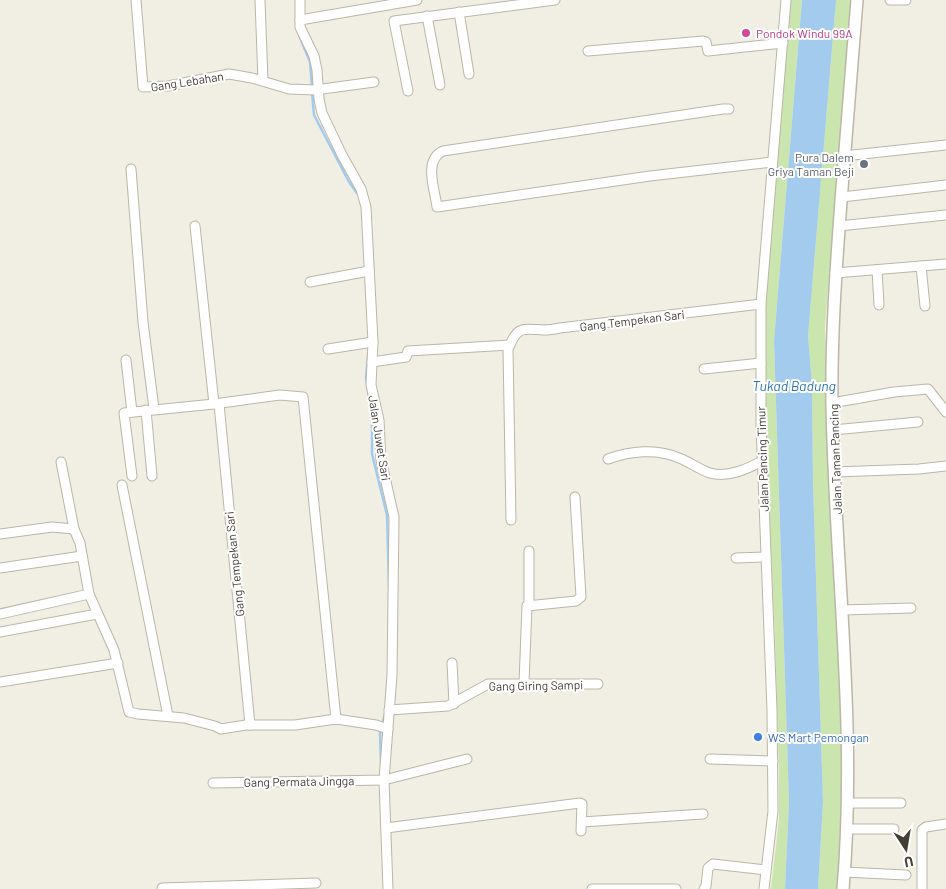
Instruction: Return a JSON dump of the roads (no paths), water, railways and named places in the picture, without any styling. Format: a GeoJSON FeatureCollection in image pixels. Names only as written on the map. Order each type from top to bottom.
{"type":"FeatureCollection","features":[{"type":"Feature","properties":{"kind":"street","name":"Gang Lebahan"},"geometry":{"type":"LineString","coordinates":[[136,0],[143,88],[168,86],[229,74],[240,75],[288,89],[313,90],[374,82]]}},
{"type":"Feature","properties":{"kind":"street"},"geometry":{"type":"LineString","coordinates":[[260,0],[263,82]]}},
{"type":"Feature","properties":{"kind":"street","name":"Jalan Juwet Sari"},"geometry":{"type":"LineString","coordinates":[[300,0],[302,33],[314,56],[317,70],[313,90],[319,99],[325,121],[364,198],[365,272],[372,362],[371,385],[379,420],[381,460],[394,516],[392,675],[389,710],[382,728],[382,780],[388,889]]}},
{"type":"Feature","properties":{"kind":"street"},"geometry":{"type":"LineString","coordinates":[[300,20],[417,0]]}},
{"type":"Feature","properties":{"kind":"street"},"geometry":{"type":"LineString","coordinates":[[408,91],[394,20],[555,0]]}},
{"type":"Feature","properties":{"kind":"street","name":"Jalan Pancing Timur"},"geometry":{"type":"LineString","coordinates":[[764,889],[773,811],[773,761],[762,461],[761,304],[786,0]]}},
{"type":"Feature","properties":{"kind":"street","name":"Jalan Taman Pancing"},"geometry":{"type":"LineString","coordinates":[[843,889],[848,803],[847,714],[832,403],[835,273],[857,0]]}},
{"type":"Feature","properties":{"kind":"street"},"geometry":{"type":"LineString","coordinates":[[890,0],[906,0]]}},
{"type":"Feature","properties":{"kind":"street"},"geometry":{"type":"LineString","coordinates":[[459,12],[469,74]]}},
{"type":"Feature","properties":{"kind":"street"},"geometry":{"type":"LineString","coordinates":[[428,16],[440,85]]}},
{"type":"Feature","properties":{"kind":"street"},"geometry":{"type":"LineString","coordinates":[[588,51],[703,41],[706,42],[708,51],[783,43]]}},
{"type":"Feature","properties":{"kind":"street"},"geometry":{"type":"LineString","coordinates":[[730,110],[723,109],[443,152],[435,157],[432,164],[437,206],[650,176],[772,162]]}},
{"type":"Feature","properties":{"kind":"street"},"geometry":{"type":"LineString","coordinates":[[844,156],[946,145]]}},
{"type":"Feature","properties":{"kind":"street"},"geometry":{"type":"LineString","coordinates":[[132,169],[150,409],[152,476]]}},
{"type":"Feature","properties":{"kind":"street"},"geometry":{"type":"LineString","coordinates":[[842,197],[946,185]]}},
{"type":"Feature","properties":{"kind":"street"},"geometry":{"type":"LineString","coordinates":[[840,226],[946,215]]}},
{"type":"Feature","properties":{"kind":"street","name":"Gang Tempekan Sari"},"geometry":{"type":"LineString","coordinates":[[195,226],[250,725]]}},
{"type":"Feature","properties":{"kind":"street"},"geometry":{"type":"LineString","coordinates":[[835,273],[946,264]]}},
{"type":"Feature","properties":{"kind":"street"},"geometry":{"type":"LineString","coordinates":[[921,266],[925,306]]}},
{"type":"Feature","properties":{"kind":"street"},"geometry":{"type":"LineString","coordinates":[[877,270],[879,304]]}},
{"type":"Feature","properties":{"kind":"street"},"geometry":{"type":"LineString","coordinates":[[310,282],[365,272]]}},
{"type":"Feature","properties":{"kind":"street","name":"Gang Tempekan Sari"},"geometry":{"type":"LineString","coordinates":[[510,344],[517,333],[524,328],[544,330],[761,304]]}},
{"type":"Feature","properties":{"kind":"street"},"geometry":{"type":"LineString","coordinates":[[328,349],[371,342]]}},
{"type":"Feature","properties":{"kind":"street"},"geometry":{"type":"LineString","coordinates":[[372,362],[406,357],[408,351],[510,344],[508,349],[508,369],[511,520]]}},
{"type":"Feature","properties":{"kind":"street"},"geometry":{"type":"LineString","coordinates":[[126,360],[132,412]]}},
{"type":"Feature","properties":{"kind":"street"},"geometry":{"type":"LineString","coordinates":[[704,369],[761,362]]}},
{"type":"Feature","properties":{"kind":"street"},"geometry":{"type":"LineString","coordinates":[[832,403],[894,392],[928,389],[946,412]]}},
{"type":"Feature","properties":{"kind":"street"},"geometry":{"type":"LineString","coordinates":[[132,476],[124,412],[216,404],[280,395],[303,397],[336,719]]}},
{"type":"Feature","properties":{"kind":"street"},"geometry":{"type":"LineString","coordinates":[[833,430],[918,422]]}},
{"type":"Feature","properties":{"kind":"street"},"geometry":{"type":"LineString","coordinates":[[608,459],[624,453],[645,451],[661,453],[677,456],[710,473],[721,474],[742,470],[762,461]]}},
{"type":"Feature","properties":{"kind":"street"},"geometry":{"type":"LineString","coordinates":[[62,462],[74,529],[80,543],[89,594],[110,640],[118,663],[129,712],[184,718],[220,729],[250,725],[295,725],[336,719],[382,728]]}},
{"type":"Feature","properties":{"kind":"street"},"geometry":{"type":"LineString","coordinates":[[834,472],[919,469],[946,466]]}},
{"type":"Feature","properties":{"kind":"street"},"geometry":{"type":"LineString","coordinates":[[122,485],[168,716]]}},
{"type":"Feature","properties":{"kind":"street"},"geometry":{"type":"LineString","coordinates":[[529,604],[576,601],[581,597],[574,497]]}},
{"type":"Feature","properties":{"kind":"street"},"geometry":{"type":"LineString","coordinates":[[0,534],[52,527],[74,529]]}},
{"type":"Feature","properties":{"kind":"street"},"geometry":{"type":"LineString","coordinates":[[524,683],[526,608],[529,604],[529,550]]}},
{"type":"Feature","properties":{"kind":"street"},"geometry":{"type":"LineString","coordinates":[[0,568],[82,556]]}},
{"type":"Feature","properties":{"kind":"street"},"geometry":{"type":"LineString","coordinates":[[736,558],[766,556]]}},
{"type":"Feature","properties":{"kind":"street"},"geometry":{"type":"LineString","coordinates":[[0,614],[89,594]]}},
{"type":"Feature","properties":{"kind":"street"},"geometry":{"type":"LineString","coordinates":[[843,610],[911,608]]}},
{"type":"Feature","properties":{"kind":"street"},"geometry":{"type":"LineString","coordinates":[[0,632],[97,614]]}},
{"type":"Feature","properties":{"kind":"street"},"geometry":{"type":"LineString","coordinates":[[0,682],[118,663]]}},
{"type":"Feature","properties":{"kind":"street"},"geometry":{"type":"LineString","coordinates":[[452,663],[454,704]]}},
{"type":"Feature","properties":{"kind":"street","name":"Gang Giring Sampi"},"geometry":{"type":"LineString","coordinates":[[389,710],[448,706],[484,685],[524,683],[598,684]]}},
{"type":"Feature","properties":{"kind":"street"},"geometry":{"type":"LineString","coordinates":[[710,759],[773,761]]}},
{"type":"Feature","properties":{"kind":"street","name":"Gang Permata Jingga"},"geometry":{"type":"LineString","coordinates":[[213,783],[382,780],[467,760]]}},
{"type":"Feature","properties":{"kind":"street"},"geometry":{"type":"LineString","coordinates":[[386,828],[580,802],[582,804],[581,831]]}},
{"type":"Feature","properties":{"kind":"street"},"geometry":{"type":"LineString","coordinates":[[848,803],[901,803]]}},
{"type":"Feature","properties":{"kind":"street"},"geometry":{"type":"LineString","coordinates":[[582,822],[703,814]]}},
{"type":"Feature","properties":{"kind":"street"},"geometry":{"type":"LineString","coordinates":[[922,889],[922,830],[926,826],[946,824]]}},
{"type":"Feature","properties":{"kind":"street"},"geometry":{"type":"LineString","coordinates":[[847,829],[894,829]]}},
{"type":"Feature","properties":{"kind":"street"},"geometry":{"type":"LineString","coordinates":[[704,889],[708,868],[713,864],[766,870]]}},
{"type":"Feature","properties":{"kind":"street"},"geometry":{"type":"LineString","coordinates":[[844,872],[906,875]]}},
{"type":"Feature","properties":{"kind":"street"},"geometry":{"type":"LineString","coordinates":[[162,888],[287,887],[316,884]]}},
{"type":"Feature","properties":{"kind":"street"},"geometry":{"type":"LineString","coordinates":[[592,889],[676,889]]}},
{"type":"Feature","properties":{"kind":"water","name":"Tukad Badung"},"geometry":{"type":"Polygon","coordinates":[[[802,0],[836,0],[808,336],[812,384],[813,483],[823,802],[818,889],[785,889],[789,801],[774,341],[802,0]]]}},
{"type":"Feature","properties":{"kind":"waterway"},"geometry":{"type":"LineString","coordinates":[[299,35],[310,62],[312,87]]}},
{"type":"Feature","properties":{"kind":"waterway"},"geometry":{"type":"LineString","coordinates":[[312,93],[314,115],[349,182],[360,197]]}},
{"type":"Feature","properties":{"kind":"waterway"},"geometry":{"type":"LineString","coordinates":[[368,357],[366,377],[372,409],[372,454],[387,515],[389,586]]}},
{"type":"Feature","properties":{"kind":"waterway"},"geometry":{"type":"LineString","coordinates":[[381,763],[380,732],[385,714]]}},
{"type":"Feature","properties":{"kind":"place","name":"Pondok Windu 99A"},"geometry":{"type":"Point","coordinates":[746,33]}},
{"type":"Feature","properties":{"kind":"place","name":"Pura Dalem Griya Taman Beji"},"geometry":{"type":"Point","coordinates":[864,164]}},
{"type":"Feature","properties":{"kind":"place","name":"WS Mart Pemongan"},"geometry":{"type":"Point","coordinates":[758,737]}}]}
